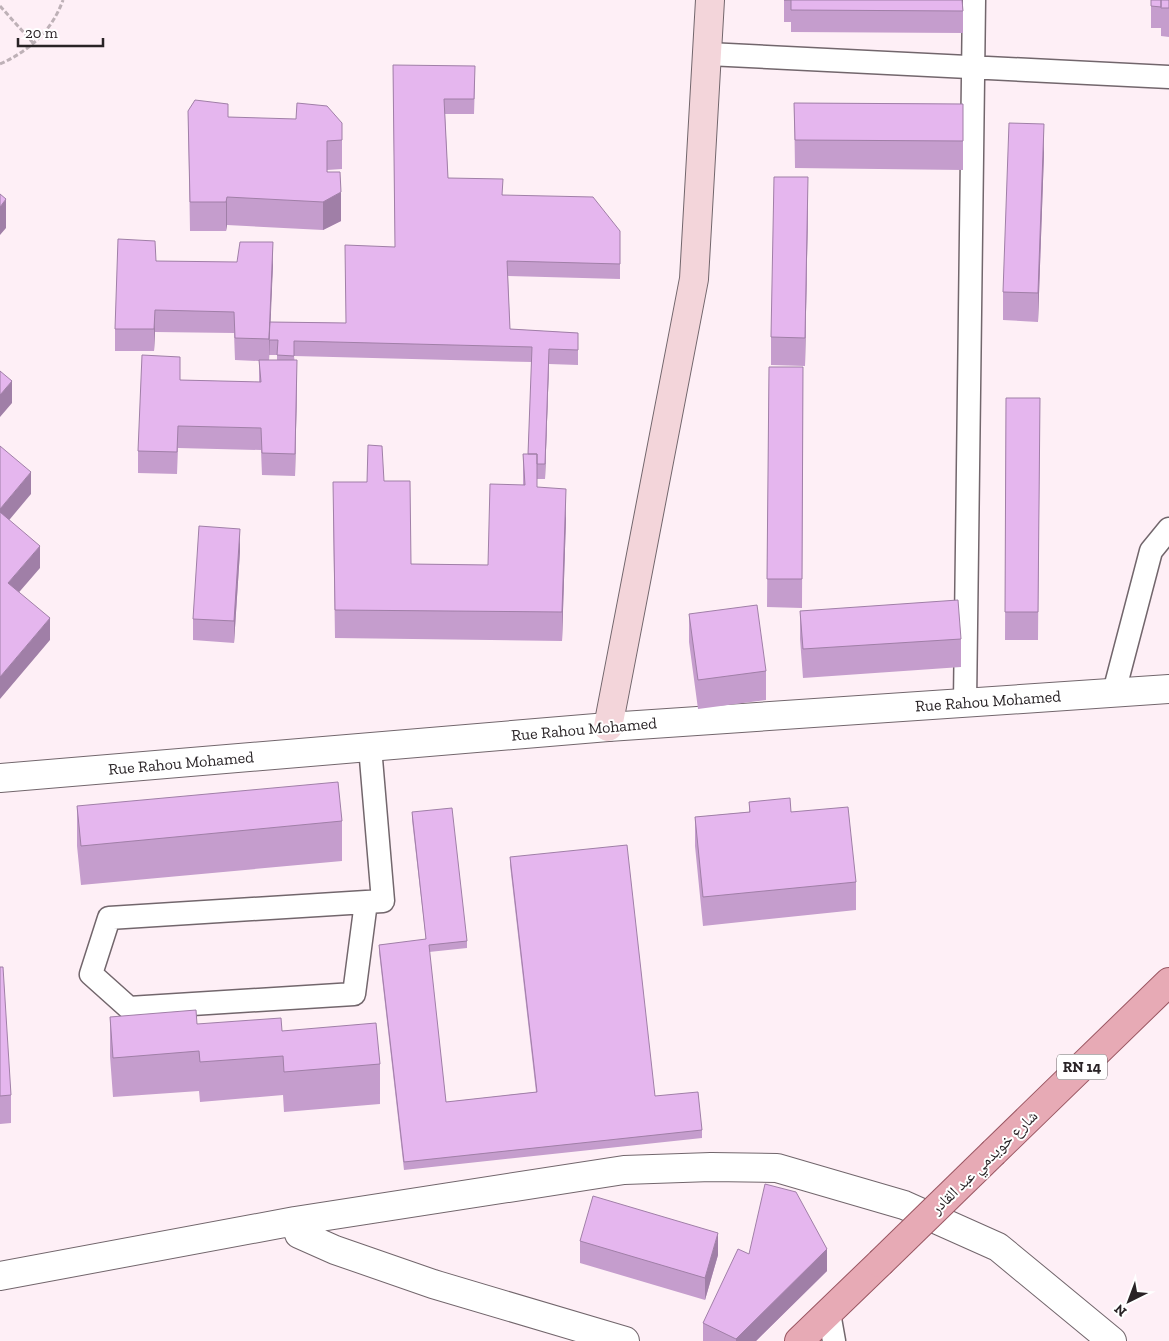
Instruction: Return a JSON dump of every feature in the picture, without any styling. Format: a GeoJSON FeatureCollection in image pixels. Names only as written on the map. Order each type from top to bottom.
{"type":"FeatureCollection","features":[{"type":"Feature","properties":{"kind":"main road"},"geometry":{"type":"LineString","coordinates":[[608,727],[694,279],[710,0]]}},
{"type":"Feature","properties":{"kind":"main road","name":"شارع خويدمي عبد القادر"},"geometry":{"type":"LineString","coordinates":[[799,1341],[1169,982]]}},
{"type":"Feature","properties":{"kind":"street"},"geometry":{"type":"LineString","coordinates":[[965,703],[974,0]]}},
{"type":"Feature","properties":{"kind":"street"},"geometry":{"type":"LineString","coordinates":[[708,54],[1169,77]]}},
{"type":"Feature","properties":{"kind":"street"},"geometry":{"type":"LineString","coordinates":[[1114,692],[1151,551],[1169,529]]}},
{"type":"Feature","properties":{"kind":"street","name":"Rue Rahou Mohamed"},"geometry":{"type":"LineString","coordinates":[[0,778],[608,727],[1169,689]]}},
{"type":"Feature","properties":{"kind":"street"},"geometry":{"type":"LineString","coordinates":[[366,902],[354,994],[129,1008],[91,974],[109,918],[366,902],[383,901],[370,748]]}},
{"type":"Feature","properties":{"kind":"street"},"geometry":{"type":"LineString","coordinates":[[0,1276],[295,1221],[624,1170],[711,1167],[777,1168],[904,1205],[998,1247],[1112,1341]]}},
{"type":"Feature","properties":{"kind":"street"},"geometry":{"type":"LineString","coordinates":[[295,1221],[299,1234],[335,1250],[433,1284],[625,1341]]}},
{"type":"Feature","properties":{"kind":"street"},"geometry":{"type":"LineString","coordinates":[[829,1313],[834,1341]]}},
{"type":"Feature","properties":{"kind":"path"},"geometry":{"type":"LineString","coordinates":[[0,64],[16,57],[34,44],[49,28],[63,0]]}},
{"type":"Feature","properties":{"kind":"path"},"geometry":{"type":"LineString","coordinates":[[0,6],[34,44]]}},
{"type":"Feature","properties":{"kind":"building"},"geometry":{"type":"Polygon","coordinates":[[[791,0],[962,0],[963,11],[791,10],[791,0]]]}},
{"type":"Feature","properties":{"kind":"building"},"geometry":{"type":"Polygon","coordinates":[[[1151,0],[1161,0],[1161,7],[1151,6],[1151,0]]]}},
{"type":"Feature","properties":{"kind":"building"},"geometry":{"type":"Polygon","coordinates":[[[1161,0],[1169,0],[1169,8],[1161,8],[1161,0]]]}},
{"type":"Feature","properties":{"kind":"building"},"geometry":{"type":"Polygon","coordinates":[[[393,65],[475,66],[474,99],[444,99],[448,178],[503,179],[502,195],[593,197],[620,231],[620,264],[507,261],[510,329],[578,333],[578,350],[549,349],[545,464],[537,464],[537,454],[528,454],[532,347],[294,341],[294,356],[277,355],[278,340],[269,340],[270,322],[346,323],[345,245],[395,247],[393,65]]]}},
{"type":"Feature","properties":{"kind":"building"},"geometry":{"type":"Polygon","coordinates":[[[195,100],[228,104],[228,117],[296,119],[297,103],[327,106],[342,123],[342,140],[327,141],[327,172],[340,172],[341,192],[323,202],[227,197],[226,202],[190,202],[188,111],[195,100]]]}},
{"type":"Feature","properties":{"kind":"building"},"geometry":{"type":"Polygon","coordinates":[[[794,103],[963,104],[963,141],[795,140],[794,103]]]}},
{"type":"Feature","properties":{"kind":"building"},"geometry":{"type":"Polygon","coordinates":[[[1009,123],[1044,124],[1038,293],[1003,292],[1009,123]]]}},
{"type":"Feature","properties":{"kind":"building"},"geometry":{"type":"Polygon","coordinates":[[[774,177],[808,177],[805,338],[771,337],[774,177]]]}},
{"type":"Feature","properties":{"kind":"building"},"geometry":{"type":"Polygon","coordinates":[[[0,194],[6,199],[0,207],[0,194]]]}},
{"type":"Feature","properties":{"kind":"building"},"geometry":{"type":"Polygon","coordinates":[[[118,239],[155,241],[156,261],[237,262],[240,242],[273,242],[269,339],[235,338],[234,312],[155,310],[154,329],[115,329],[118,239]]]}},
{"type":"Feature","properties":{"kind":"building"},"geometry":{"type":"Polygon","coordinates":[[[142,355],[180,357],[180,380],[261,382],[259,360],[297,360],[295,454],[262,453],[261,428],[178,426],[177,452],[138,451],[142,355]]]}},
{"type":"Feature","properties":{"kind":"building"},"geometry":{"type":"Polygon","coordinates":[[[769,367],[803,367],[802,579],[767,579],[769,367]]]}},
{"type":"Feature","properties":{"kind":"building"},"geometry":{"type":"Polygon","coordinates":[[[0,371],[12,381],[0,395],[0,371]]]}},
{"type":"Feature","properties":{"kind":"building"},"geometry":{"type":"Polygon","coordinates":[[[1006,398],[1040,398],[1038,612],[1005,612],[1006,398]]]}},
{"type":"Feature","properties":{"kind":"building"},"geometry":{"type":"Polygon","coordinates":[[[368,445],[382,446],[384,481],[410,481],[411,564],[488,565],[490,484],[525,485],[523,454],[537,454],[537,487],[566,489],[562,612],[335,610],[333,482],[367,482],[368,445]]]}},
{"type":"Feature","properties":{"kind":"building"},"geometry":{"type":"Polygon","coordinates":[[[0,446],[31,472],[0,509],[0,446]]]}},
{"type":"Feature","properties":{"kind":"building"},"geometry":{"type":"Polygon","coordinates":[[[0,512],[40,546],[8,583],[50,618],[0,677],[0,512]]]}},
{"type":"Feature","properties":{"kind":"building"},"geometry":{"type":"Polygon","coordinates":[[[199,526],[240,529],[234,621],[193,619],[199,526]]]}},
{"type":"Feature","properties":{"kind":"building"},"geometry":{"type":"Polygon","coordinates":[[[958,600],[961,639],[803,649],[800,611],[958,600]]]}},
{"type":"Feature","properties":{"kind":"building"},"geometry":{"type":"Polygon","coordinates":[[[757,605],[766,671],[698,680],[689,614],[757,605]]]}},
{"type":"Feature","properties":{"kind":"building"},"geometry":{"type":"Polygon","coordinates":[[[338,782],[342,821],[81,846],[77,806],[338,782]]]}},
{"type":"Feature","properties":{"kind":"building"},"geometry":{"type":"Polygon","coordinates":[[[790,798],[791,812],[848,807],[856,882],[703,897],[695,817],[750,812],[749,802],[790,798]]]}},
{"type":"Feature","properties":{"kind":"building"},"geometry":{"type":"Polygon","coordinates":[[[452,808],[467,941],[429,945],[446,1102],[537,1092],[510,857],[627,845],[655,1096],[698,1092],[702,1130],[404,1162],[379,945],[426,939],[412,812],[452,808]]]}},
{"type":"Feature","properties":{"kind":"building"},"geometry":{"type":"Polygon","coordinates":[[[0,967],[3,967],[11,1095],[0,1096],[0,967]]]}},
{"type":"Feature","properties":{"kind":"building"},"geometry":{"type":"Polygon","coordinates":[[[196,1010],[197,1024],[281,1018],[282,1031],[376,1023],[380,1064],[284,1072],[283,1056],[200,1062],[199,1051],[113,1058],[110,1017],[196,1010]]]}},
{"type":"Feature","properties":{"kind":"building"},"geometry":{"type":"Polygon","coordinates":[[[765,1184],[796,1192],[827,1249],[736,1339],[703,1323],[738,1249],[749,1254],[765,1184]]]}},
{"type":"Feature","properties":{"kind":"building"},"geometry":{"type":"Polygon","coordinates":[[[593,1196],[718,1233],[705,1278],[580,1241],[593,1196]]]}}]}
